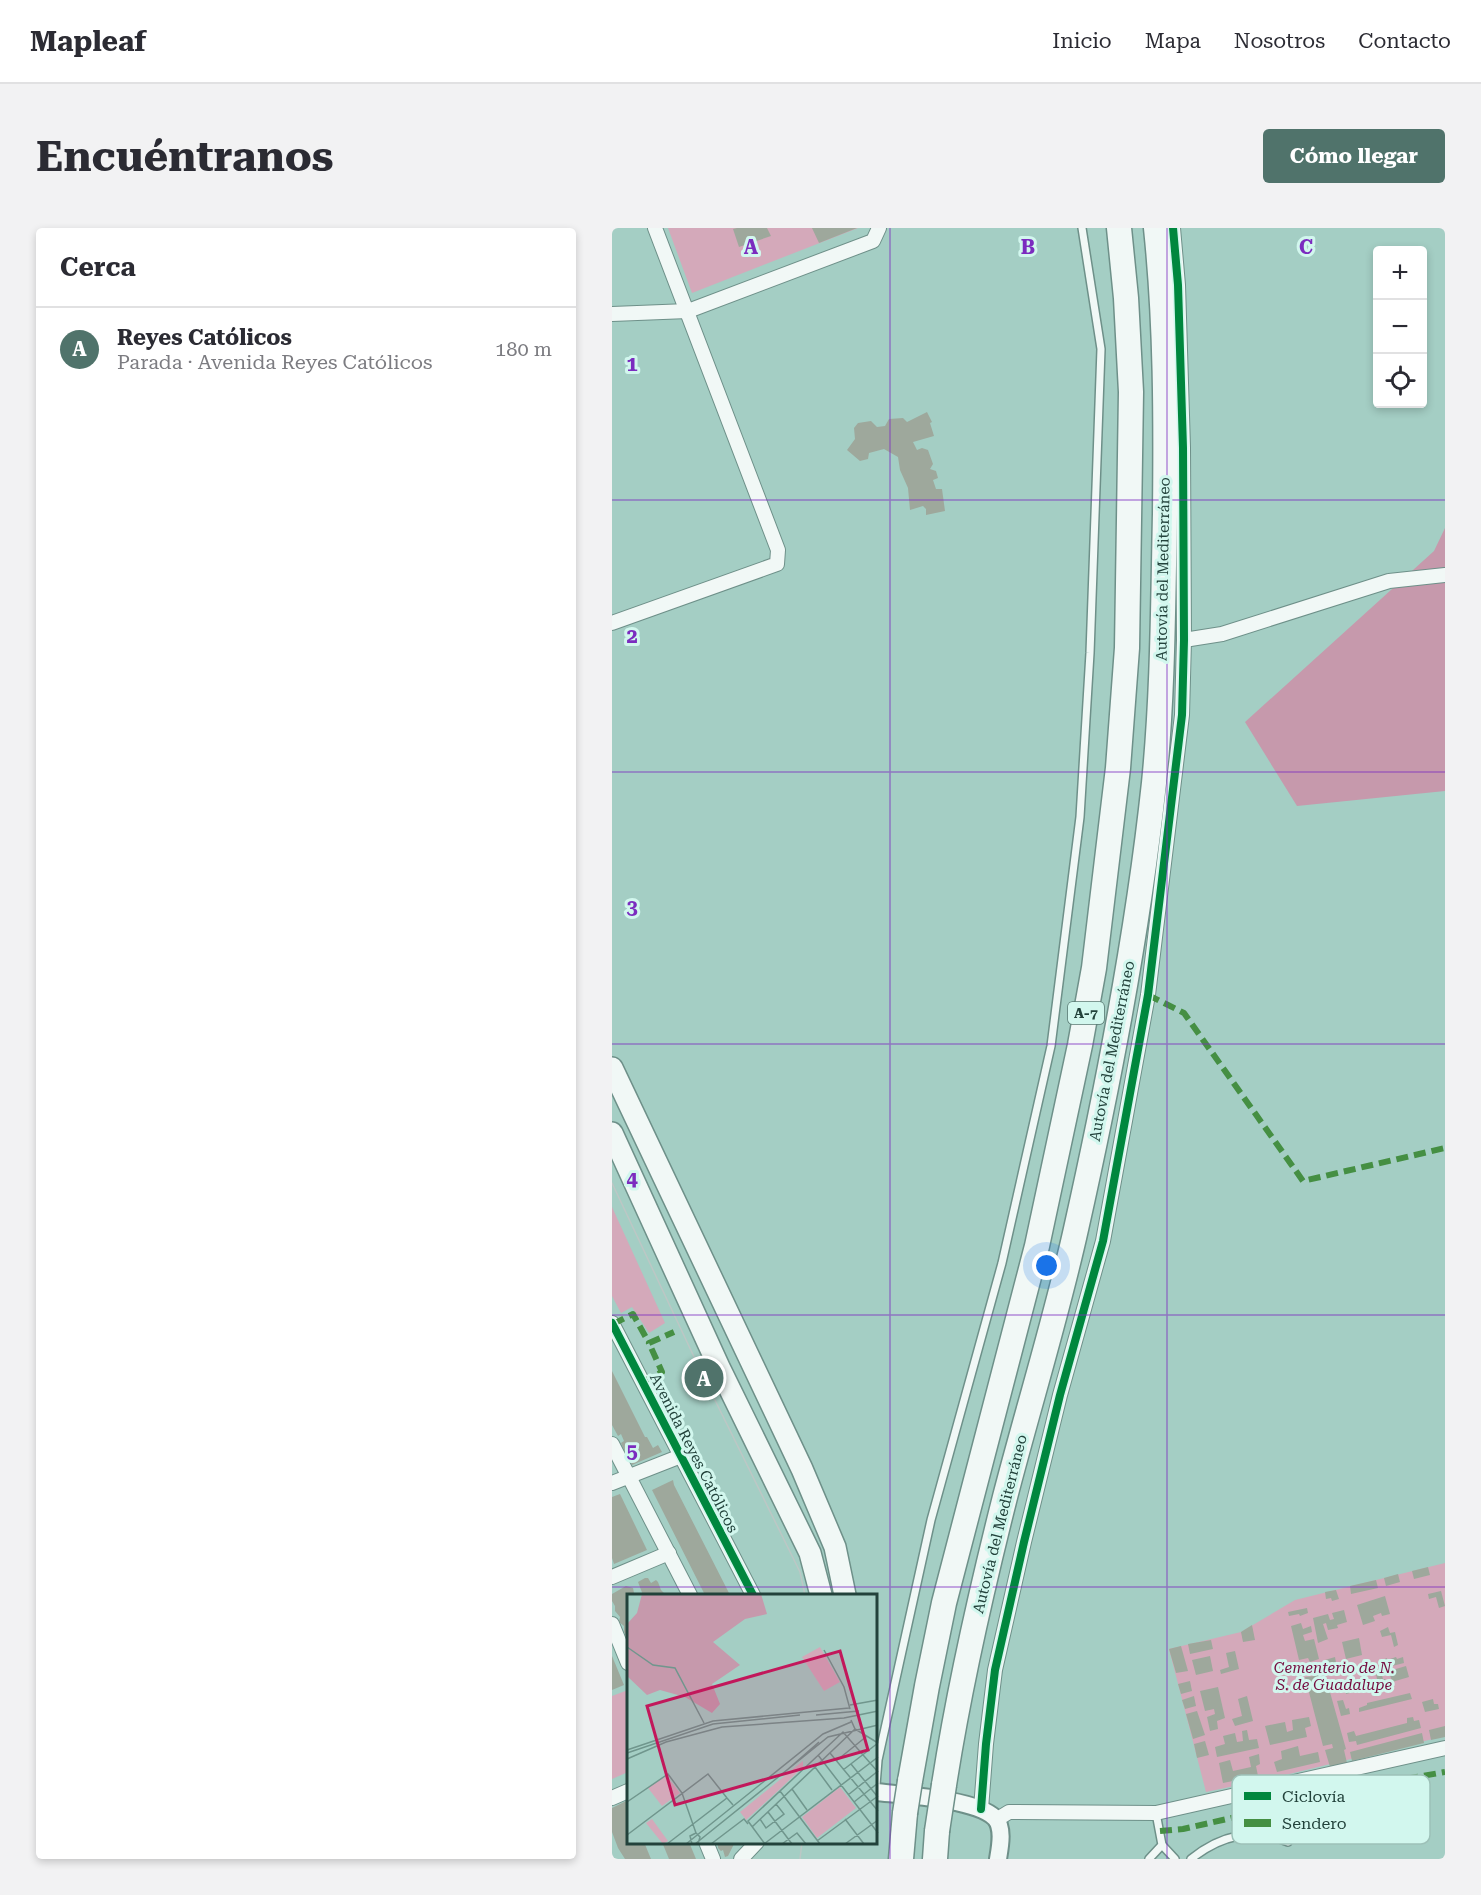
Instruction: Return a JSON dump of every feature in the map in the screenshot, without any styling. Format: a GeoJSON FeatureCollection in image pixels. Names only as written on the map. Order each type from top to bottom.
{"type":"FeatureCollection","features":[{"type":"Feature","properties":{"kind":"highway","name":"A-7"},"geometry":{"type":"LineString","coordinates":[[901,1859],[910,1781],[944,1602],[1039,1235],[1080,1045],[1094,968],[1118,768],[1126,648],[1131,392],[1126,298],[1119,228]]}},
{"type":"Feature","properties":{"kind":"highway","name":"Autovía del Mediterráneo"},"geometry":{"type":"LineString","coordinates":[[935,1859],[944,1785],[966,1664],[1005,1497],[1075,1232],[1122,1000],[1142,871],[1154,782],[1163,622],[1165,405],[1156,228]]}},
{"type":"Feature","properties":{"kind":"main road"},"geometry":{"type":"LineString","coordinates":[[612,1068],[802,1469],[835,1547],[845,1594]]}},
{"type":"Feature","properties":{"kind":"main road"},"geometry":{"type":"LineString","coordinates":[[612,1132],[714,1356],[810,1553],[821,1594]]}},
{"type":"Feature","properties":{"kind":"street"},"geometry":{"type":"LineString","coordinates":[[612,623],[777,564],[777,550],[655,228]]}},
{"type":"Feature","properties":{"kind":"street"},"geometry":{"type":"LineString","coordinates":[[612,314],[688,311],[873,241],[879,228]]}},
{"type":"Feature","properties":{"kind":"street"},"geometry":{"type":"LineString","coordinates":[[981,1809],[995,1670],[1055,1418],[1103,1241],[1148,995],[1182,715],[1183,448],[1178,285],[1173,228]]}},
{"type":"Feature","properties":{"kind":"street"},"geometry":{"type":"LineString","coordinates":[[1184,640],[1222,634],[1389,581],[1445,575]]}},
{"type":"Feature","properties":{"kind":"street","name":"Avenida Reyes Católicos"},"geometry":{"type":"LineString","coordinates":[[612,1323],[752,1594]]}},
{"type":"Feature","properties":{"kind":"street"},"geometry":{"type":"LineString","coordinates":[[612,1444],[689,1594]]}},
{"type":"Feature","properties":{"kind":"street"},"geometry":{"type":"LineString","coordinates":[[612,1483],[681,1456]]}},
{"type":"Feature","properties":{"kind":"street"},"geometry":{"type":"LineString","coordinates":[[612,1577],[669,1554]]}},
{"type":"Feature","properties":{"kind":"street"},"geometry":{"type":"LineString","coordinates":[[612,1624],[627,1661]]}},
{"type":"Feature","properties":{"kind":"street"},"geometry":{"type":"LineString","coordinates":[[1325,1775],[1445,1748]]}},
{"type":"Feature","properties":{"kind":"street"},"geometry":{"type":"LineString","coordinates":[[612,1798],[627,1791]]}},
{"type":"Feature","properties":{"kind":"street"},"geometry":{"type":"LineString","coordinates":[[878,1792],[924,1797],[981,1809],[996,1820],[1001,1838],[998,1859]]}},
{"type":"Feature","properties":{"kind":"street"},"geometry":{"type":"LineString","coordinates":[[996,1820],[1010,1812],[1156,1813],[1232,1796]]}},
{"type":"Feature","properties":{"kind":"street"},"geometry":{"type":"LineString","coordinates":[[707,1844],[713,1859]]}},
{"type":"Feature","properties":{"kind":"street"},"geometry":{"type":"LineString","coordinates":[[741,1859],[755,1844]]}},
{"type":"Feature","properties":{"kind":"lane"},"geometry":{"type":"LineString","coordinates":[[878,1760],[931,1520],[1002,1263],[1051,1046],[1080,817],[1090,653],[1101,349],[1082,228]]}},
{"type":"Feature","properties":{"kind":"lane"},"geometry":{"type":"LineString","coordinates":[[1156,1813],[1162,1845],[1175,1859]]}},
{"type":"Feature","properties":{"kind":"lane"},"geometry":{"type":"LineString","coordinates":[[1191,1859],[1205,1848],[1232,1839]]}},
{"type":"Feature","properties":{"kind":"lane"},"geometry":{"type":"LineString","coordinates":[[1149,1859],[1162,1845]]}},
{"type":"Feature","properties":{"kind":"green space"},"geometry":{"type":"Polygon","coordinates":[[[668,228],[858,228],[692,293],[668,228]]]}},
{"type":"Feature","properties":{"kind":"green space"},"geometry":{"type":"Polygon","coordinates":[[[612,1207],[665,1323],[649,1333],[632,1307],[621,1313],[612,1296],[612,1207]]]}},
{"type":"Feature","properties":{"kind":"green space","name":"Cementerio de N. S. de Guadalupe"},"geometry":{"type":"Polygon","coordinates":[[[1445,1563],[1445,1736],[1285,1775],[1232,1775],[1232,1787],[1206,1792],[1169,1649],[1241,1632],[1295,1600],[1445,1563]]]}},
{"type":"Feature","properties":{"kind":"green space"},"geometry":{"type":"Polygon","coordinates":[[[627,1690],[627,1772],[612,1779],[612,1696],[627,1690]]]}},
{"type":"Feature","properties":{"kind":"shaded area"},"geometry":{"type":"Polygon","coordinates":[[[1445,528],[1445,791],[1297,806],[1245,722],[1434,551],[1445,528]]]}},
{"type":"Feature","properties":{"kind":"building"},"geometry":{"type":"Polygon","coordinates":[[[767,228],[771,236],[739,247],[733,229],[767,228]]]}},
{"type":"Feature","properties":{"kind":"building"},"geometry":{"type":"Polygon","coordinates":[[[812,228],[857,228],[819,243],[812,228]]]}},
{"type":"Feature","properties":{"kind":"building"},"geometry":{"type":"Polygon","coordinates":[[[927,412],[932,422],[930,423],[934,436],[913,442],[917,450],[922,448],[928,450],[933,464],[930,469],[936,471],[938,478],[933,480],[936,489],[942,489],[945,511],[926,515],[926,509],[923,506],[910,510],[908,488],[900,470],[898,457],[884,449],[869,453],[868,459],[860,461],[847,450],[855,439],[854,428],[858,423],[871,421],[877,427],[885,426],[889,419],[903,418],[907,422],[927,412]]]}},
{"type":"Feature","properties":{"kind":"building"},"geometry":{"type":"Polygon","coordinates":[[[612,1371],[645,1437],[653,1448],[658,1445],[662,1452],[632,1465],[629,1459],[633,1458],[630,1451],[625,1452],[621,1443],[624,1441],[621,1434],[618,1436],[612,1425],[612,1371]]]}},
{"type":"Feature","properties":{"kind":"building"},"geometry":{"type":"Polygon","coordinates":[[[673,1480],[729,1594],[704,1594],[652,1490],[673,1480]]]}},
{"type":"Feature","properties":{"kind":"building"},"geometry":{"type":"Polygon","coordinates":[[[620,1494],[647,1550],[614,1564],[612,1558],[612,1497],[620,1494]]]}},
{"type":"Feature","properties":{"kind":"building"},"geometry":{"type":"Polygon","coordinates":[[[1428,1567],[1430,1575],[1414,1579],[1412,1571],[1428,1567]]]}},
{"type":"Feature","properties":{"kind":"building"},"geometry":{"type":"Polygon","coordinates":[[[1398,1574],[1400,1582],[1386,1586],[1384,1578],[1398,1574]]]}},
{"type":"Feature","properties":{"kind":"building"},"geometry":{"type":"Polygon","coordinates":[[[645,1578],[648,1578],[651,1583],[656,1580],[664,1593],[643,1594],[638,1582],[645,1578]]]}},
{"type":"Feature","properties":{"kind":"building"},"geometry":{"type":"Polygon","coordinates":[[[1376,1580],[1378,1588],[1351,1594],[1350,1586],[1376,1580]]]}},
{"type":"Feature","properties":{"kind":"building"},"geometry":{"type":"Polygon","coordinates":[[[626,1586],[633,1588],[634,1594],[627,1594],[627,1638],[624,1626],[619,1622],[620,1617],[615,1611],[612,1594],[626,1586]]]}},
{"type":"Feature","properties":{"kind":"building"},"geometry":{"type":"Polygon","coordinates":[[[1336,1590],[1339,1599],[1332,1601],[1331,1598],[1326,1599],[1325,1592],[1336,1590]]]}},
{"type":"Feature","properties":{"kind":"building"},"geometry":{"type":"Polygon","coordinates":[[[1441,1591],[1445,1606],[1439,1608],[1436,1597],[1429,1599],[1428,1594],[1441,1591]]]}},
{"type":"Feature","properties":{"kind":"building"},"geometry":{"type":"Polygon","coordinates":[[[1385,1596],[1390,1614],[1382,1616],[1381,1613],[1373,1616],[1375,1621],[1363,1625],[1357,1605],[1385,1596]]]}},
{"type":"Feature","properties":{"kind":"building"},"geometry":{"type":"Polygon","coordinates":[[[1307,1608],[1308,1613],[1289,1616],[1288,1612],[1307,1608]]]}},
{"type":"Feature","properties":{"kind":"building"},"geometry":{"type":"Polygon","coordinates":[[[1344,1610],[1347,1622],[1337,1625],[1338,1628],[1328,1630],[1326,1623],[1323,1624],[1328,1639],[1318,1643],[1313,1618],[1328,1614],[1330,1620],[1334,1619],[1332,1613],[1344,1610]]]}},
{"type":"Feature","properties":{"kind":"building"},"geometry":{"type":"Polygon","coordinates":[[[1301,1623],[1303,1629],[1311,1626],[1312,1632],[1303,1635],[1305,1641],[1314,1639],[1319,1659],[1310,1662],[1308,1658],[1299,1660],[1291,1626],[1301,1623]]]}},
{"type":"Feature","properties":{"kind":"building"},"geometry":{"type":"Polygon","coordinates":[[[1252,1625],[1255,1640],[1243,1642],[1241,1632],[1252,1625]]]}},
{"type":"Feature","properties":{"kind":"building"},"geometry":{"type":"Polygon","coordinates":[[[1388,1627],[1390,1633],[1395,1632],[1398,1645],[1394,1647],[1391,1635],[1382,1637],[1380,1631],[1388,1627]]]}},
{"type":"Feature","properties":{"kind":"building"},"geometry":{"type":"Polygon","coordinates":[[[1359,1638],[1362,1655],[1346,1659],[1342,1642],[1359,1638]]]}},
{"type":"Feature","properties":{"kind":"building"},"geometry":{"type":"Polygon","coordinates":[[[1211,1640],[1213,1649],[1190,1654],[1188,1644],[1211,1640]]]}},
{"type":"Feature","properties":{"kind":"building"},"geometry":{"type":"Polygon","coordinates":[[[1181,1646],[1188,1671],[1176,1673],[1169,1649],[1181,1646]]]}},
{"type":"Feature","properties":{"kind":"building"},"geometry":{"type":"Polygon","coordinates":[[[1235,1651],[1239,1669],[1221,1674],[1220,1670],[1229,1667],[1226,1653],[1235,1651]]]}},
{"type":"Feature","properties":{"kind":"building"},"geometry":{"type":"Polygon","coordinates":[[[612,1656],[624,1685],[612,1690],[612,1656]]]}},
{"type":"Feature","properties":{"kind":"building"},"geometry":{"type":"Polygon","coordinates":[[[1210,1656],[1213,1671],[1196,1675],[1192,1660],[1210,1656]]]}},
{"type":"Feature","properties":{"kind":"building"},"geometry":{"type":"Polygon","coordinates":[[[1335,1657],[1337,1669],[1328,1672],[1325,1660],[1335,1657]]]}},
{"type":"Feature","properties":{"kind":"building"},"geometry":{"type":"Polygon","coordinates":[[[1396,1657],[1397,1659],[1403,1657],[1404,1663],[1384,1668],[1382,1660],[1396,1657]]]}},
{"type":"Feature","properties":{"kind":"building"},"geometry":{"type":"Polygon","coordinates":[[[1317,1663],[1322,1679],[1326,1678],[1346,1749],[1344,1750],[1347,1763],[1330,1767],[1325,1750],[1333,1748],[1332,1744],[1323,1746],[1305,1677],[1315,1676],[1312,1665],[1317,1663]]]}},
{"type":"Feature","properties":{"kind":"building"},"geometry":{"type":"Polygon","coordinates":[[[1406,1666],[1409,1677],[1392,1682],[1389,1671],[1406,1666]]]}},
{"type":"Feature","properties":{"kind":"building"},"geometry":{"type":"Polygon","coordinates":[[[1381,1672],[1386,1683],[1346,1694],[1345,1689],[1353,1687],[1352,1681],[1362,1678],[1365,1685],[1377,1679],[1376,1674],[1381,1672]]]}},
{"type":"Feature","properties":{"kind":"building"},"geometry":{"type":"Polygon","coordinates":[[[1190,1681],[1192,1691],[1181,1694],[1178,1684],[1190,1681]]]}},
{"type":"Feature","properties":{"kind":"building"},"geometry":{"type":"Polygon","coordinates":[[[1218,1687],[1225,1718],[1217,1721],[1218,1729],[1210,1731],[1207,1717],[1215,1714],[1214,1709],[1205,1711],[1200,1691],[1218,1687]]]}},
{"type":"Feature","properties":{"kind":"building"},"geometry":{"type":"Polygon","coordinates":[[[1410,1693],[1412,1699],[1359,1712],[1359,1708],[1367,1703],[1410,1693]]]}},
{"type":"Feature","properties":{"kind":"building"},"geometry":{"type":"Polygon","coordinates":[[[1194,1696],[1196,1706],[1185,1709],[1182,1700],[1194,1696]]]}},
{"type":"Feature","properties":{"kind":"building"},"geometry":{"type":"Polygon","coordinates":[[[1247,1696],[1253,1721],[1235,1726],[1232,1719],[1242,1716],[1238,1699],[1247,1696]]]}},
{"type":"Feature","properties":{"kind":"building"},"geometry":{"type":"Polygon","coordinates":[[[1433,1699],[1439,1709],[1425,1712],[1422,1702],[1433,1699]]]}},
{"type":"Feature","properties":{"kind":"building"},"geometry":{"type":"Polygon","coordinates":[[[1343,1700],[1350,1714],[1341,1716],[1337,1701],[1343,1700]]]}},
{"type":"Feature","properties":{"kind":"building"},"geometry":{"type":"Polygon","coordinates":[[[1197,1711],[1205,1735],[1193,1739],[1186,1714],[1197,1711]]]}},
{"type":"Feature","properties":{"kind":"building"},"geometry":{"type":"Polygon","coordinates":[[[1309,1717],[1311,1726],[1305,1728],[1307,1737],[1270,1745],[1265,1726],[1285,1722],[1287,1732],[1293,1730],[1292,1720],[1309,1717]]]}},
{"type":"Feature","properties":{"kind":"building"},"geometry":{"type":"Polygon","coordinates":[[[1413,1717],[1414,1721],[1419,1720],[1421,1728],[1357,1745],[1356,1741],[1349,1742],[1347,1733],[1354,1731],[1356,1736],[1407,1723],[1407,1718],[1413,1717]]]}},
{"type":"Feature","properties":{"kind":"building"},"geometry":{"type":"Polygon","coordinates":[[[1445,1726],[1445,1737],[1431,1740],[1429,1730],[1445,1726]]]}},
{"type":"Feature","properties":{"kind":"building"},"geometry":{"type":"Polygon","coordinates":[[[1247,1730],[1249,1740],[1257,1739],[1259,1748],[1217,1757],[1215,1747],[1225,1744],[1223,1736],[1235,1733],[1237,1742],[1243,1741],[1242,1731],[1247,1730]]]}},
{"type":"Feature","properties":{"kind":"building"},"geometry":{"type":"Polygon","coordinates":[[[1422,1733],[1424,1743],[1352,1761],[1350,1752],[1422,1733]]]}},
{"type":"Feature","properties":{"kind":"building"},"geometry":{"type":"Polygon","coordinates":[[[1205,1741],[1209,1755],[1197,1758],[1194,1744],[1205,1741]]]}},
{"type":"Feature","properties":{"kind":"building"},"geometry":{"type":"Polygon","coordinates":[[[1298,1746],[1300,1756],[1318,1752],[1320,1762],[1277,1772],[1274,1762],[1282,1759],[1281,1751],[1298,1746]]]}},
{"type":"Feature","properties":{"kind":"building"},"geometry":{"type":"Polygon","coordinates":[[[1259,1754],[1260,1764],[1256,1766],[1258,1775],[1232,1775],[1232,1781],[1223,1783],[1219,1763],[1230,1760],[1233,1771],[1251,1767],[1249,1757],[1259,1754]]]}},
{"type":"Feature","properties":{"kind":"building"},"geometry":{"type":"Polygon","coordinates":[[[626,1801],[627,1844],[645,1844],[651,1859],[625,1859],[612,1832],[612,1808],[626,1801]]]}},
{"type":"Feature","properties":{"kind":"building"},"geometry":{"type":"Polygon","coordinates":[[[663,1844],[690,1844],[696,1859],[669,1859],[663,1844]]]}},
{"type":"Feature","properties":{"kind":"building"},"geometry":{"type":"Polygon","coordinates":[[[718,1844],[734,1844],[728,1856],[725,1857],[723,1850],[718,1848],[718,1844]]]}},
{"type":"Feature","properties":{"kind":"tram line"},"geometry":{"type":"LineString","coordinates":[[612,1183],[704,1378],[800,1572],[805,1594]]}},
{"type":"Feature","properties":{"kind":"tram line"},"geometry":{"type":"LineString","coordinates":[[800,1859],[802,1844]]}},
{"type":"Feature","properties":{"kind":"marked path"},"geometry":{"type":"LineString","coordinates":[[1148,995],[1184,1013],[1303,1181],[1445,1148]]}},
{"type":"Feature","properties":{"kind":"marked path"},"geometry":{"type":"LineString","coordinates":[[613,1324],[633,1314],[649,1343]]}},
{"type":"Feature","properties":{"kind":"marked path"},"geometry":{"type":"LineString","coordinates":[[642,1382],[662,1372],[649,1343],[674,1332]]}},
{"type":"Feature","properties":{"kind":"marked path"},"geometry":{"type":"LineString","coordinates":[[1428,1775],[1445,1772]]}},
{"type":"Feature","properties":{"kind":"marked path"},"geometry":{"type":"LineString","coordinates":[[1160,1831],[1183,1829],[1232,1818]]}},
{"type":"Feature","properties":{"kind":"cycle path"},"geometry":{"type":"LineString","coordinates":[[981,1809],[995,1670],[1060,1395],[1103,1241],[1148,995],[1182,715],[1183,448],[1178,285],[1173,228]]}},
{"type":"Feature","properties":{"kind":"cycle path"},"geometry":{"type":"LineString","coordinates":[[612,1323],[752,1594]]}},
{"type":"Feature","properties":{"kind":"place","name":"Reyes Católicos"},"geometry":{"type":"Point","coordinates":[704,1378]}}]}
